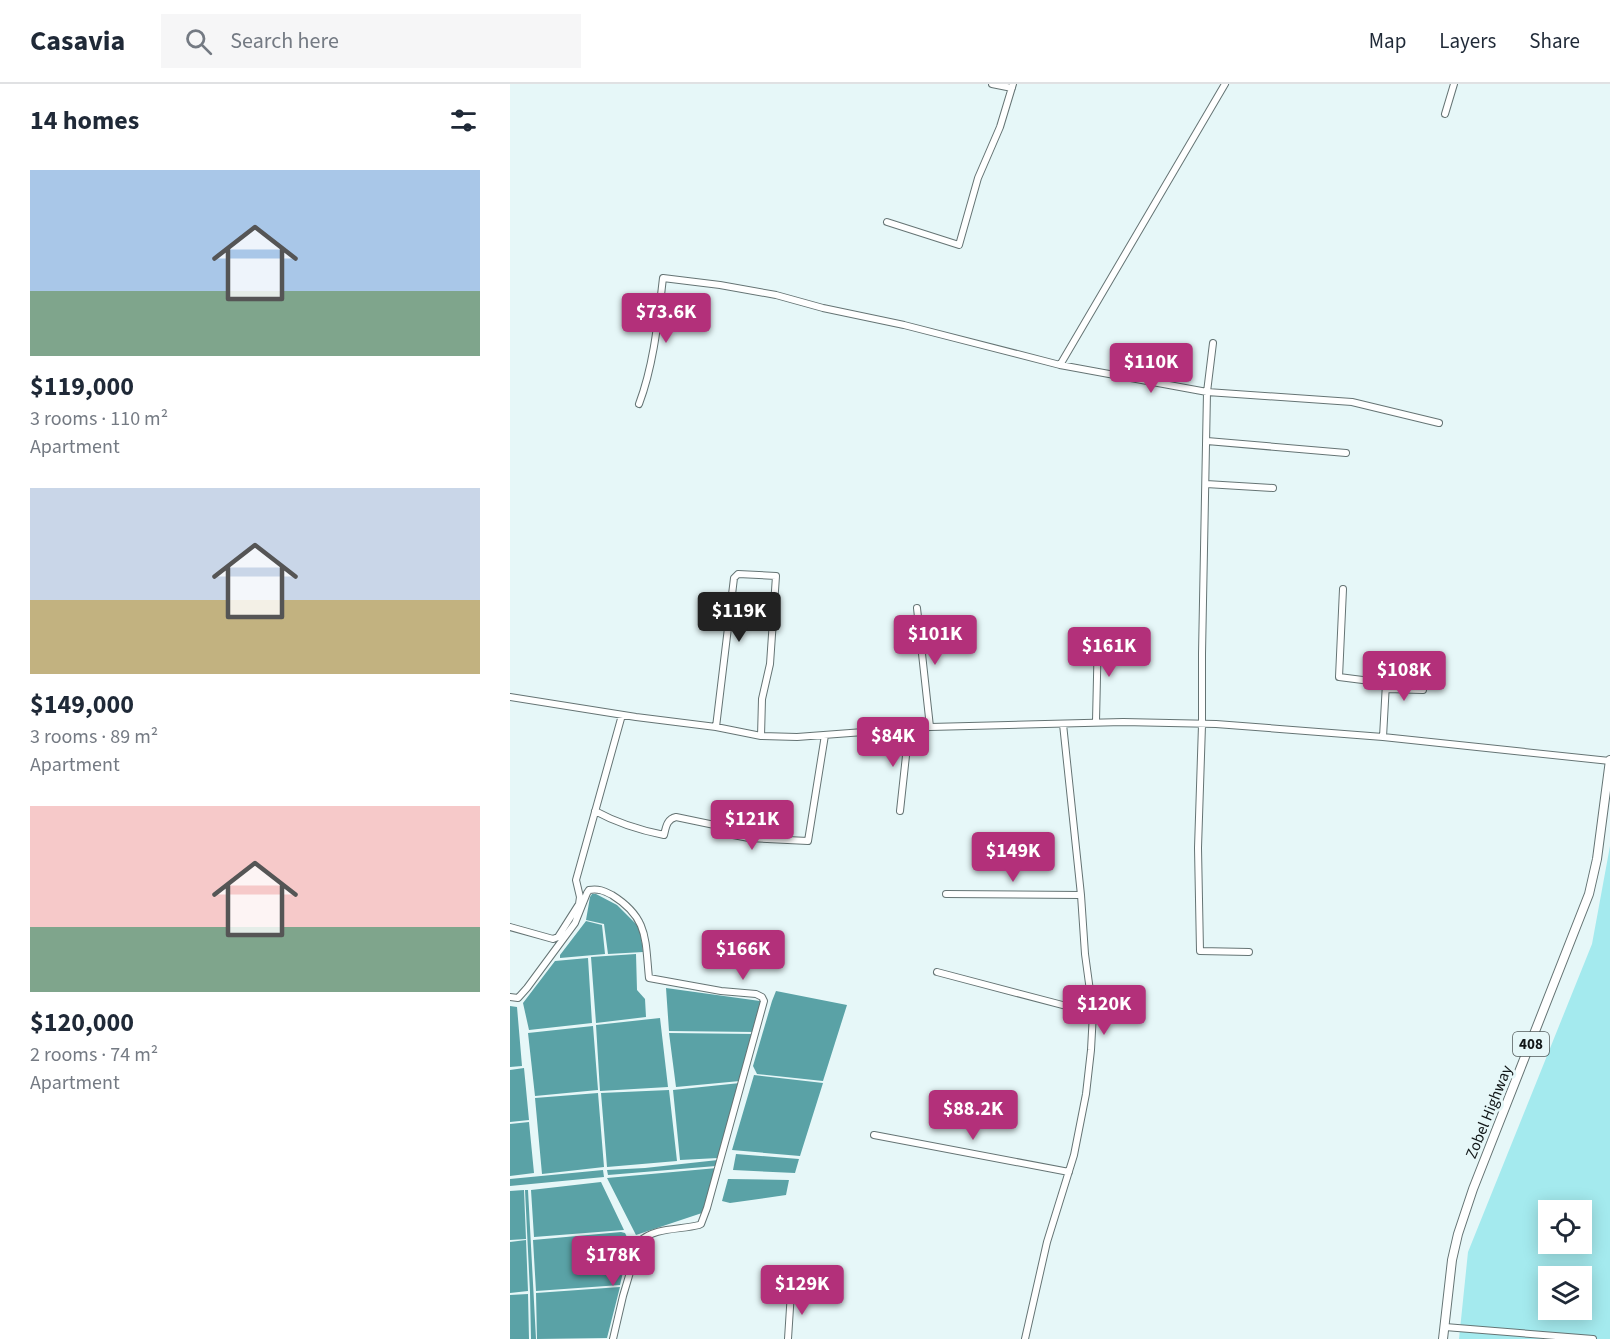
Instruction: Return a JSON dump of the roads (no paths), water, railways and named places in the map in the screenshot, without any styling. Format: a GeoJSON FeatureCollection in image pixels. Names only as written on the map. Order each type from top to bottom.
{"type":"FeatureCollection","features":[{"type":"Feature","properties":{"kind":"main road","name":"Zobel Highway"},"geometry":{"type":"LineString","coordinates":[[1443,1339],[1452,1260],[1458,1234],[1473,1189],[1589,894],[1597,859],[1610,760]]}},
{"type":"Feature","properties":{"kind":"street"},"geometry":{"type":"LineString","coordinates":[[887,222],[959,245],[978,178],[1000,127],[1012,86],[992,84]]}},
{"type":"Feature","properties":{"kind":"street"},"geometry":{"type":"LineString","coordinates":[[1060,365],[1225,84]]}},
{"type":"Feature","properties":{"kind":"street"},"geometry":{"type":"LineString","coordinates":[[1445,114],[1454,84]]}},
{"type":"Feature","properties":{"kind":"street"},"geometry":{"type":"LineString","coordinates":[[639,404],[644,392],[657,329],[663,278],[776,295],[1060,365],[1208,392],[1352,402],[1439,423]]}},
{"type":"Feature","properties":{"kind":"street"},"geometry":{"type":"LineString","coordinates":[[1214,343],[1208,392],[1198,848],[1200,951],[1249,952]]}},
{"type":"Feature","properties":{"kind":"street"},"geometry":{"type":"LineString","coordinates":[[1207,441],[1346,453]]}},
{"type":"Feature","properties":{"kind":"street"},"geometry":{"type":"LineString","coordinates":[[1206,484],[1273,488]]}},
{"type":"Feature","properties":{"kind":"street"},"geometry":{"type":"LineString","coordinates":[[716,727],[734,578],[738,574],[776,576],[771,664],[762,699],[761,736]]}},
{"type":"Feature","properties":{"kind":"street"},"geometry":{"type":"LineString","coordinates":[[1343,589],[1340,678],[1386,683],[1383,736]]}},
{"type":"Feature","properties":{"kind":"street"},"geometry":{"type":"LineString","coordinates":[[917,608],[930,727]]}},
{"type":"Feature","properties":{"kind":"street"},"geometry":{"type":"LineString","coordinates":[[1096,721],[1098,633]]}},
{"type":"Feature","properties":{"kind":"street"},"geometry":{"type":"LineString","coordinates":[[1386,689],[1423,690]]}},
{"type":"Feature","properties":{"kind":"street"},"geometry":{"type":"LineString","coordinates":[[510,697],[716,727],[761,736],[825,735],[909,728],[1096,721],[1216,724],[1383,736],[1610,760]]}},
{"type":"Feature","properties":{"kind":"street"},"geometry":{"type":"LineString","coordinates":[[510,927],[553,939],[558,937],[579,904],[576,880],[622,715]]}},
{"type":"Feature","properties":{"kind":"street"},"geometry":{"type":"LineString","coordinates":[[1025,1339],[1047,1242],[1074,1155],[1086,1094],[1094,1013],[1085,954],[1063,724]]}},
{"type":"Feature","properties":{"kind":"street"},"geometry":{"type":"LineString","coordinates":[[900,811],[909,728]]}},
{"type":"Feature","properties":{"kind":"street"},"geometry":{"type":"LineString","coordinates":[[595,811],[636,829],[664,835],[668,821],[676,817],[724,827],[734,835],[749,838],[808,841],[825,735]]}},
{"type":"Feature","properties":{"kind":"street"},"geometry":{"type":"LineString","coordinates":[[510,997],[518,998],[527,988],[575,923],[587,892],[598,889],[620,900],[637,915],[642,927],[649,978],[721,991],[756,994],[764,1001],[702,1224],[645,1236],[639,1242],[613,1339]]}},
{"type":"Feature","properties":{"kind":"street"},"geometry":{"type":"LineString","coordinates":[[946,894],[1081,895]]}},
{"type":"Feature","properties":{"kind":"street"},"geometry":{"type":"LineString","coordinates":[[937,972],[1094,1013]]}},
{"type":"Feature","properties":{"kind":"street"},"geometry":{"type":"LineString","coordinates":[[874,1135],[1069,1172]]}},
{"type":"Feature","properties":{"kind":"street"},"geometry":{"type":"LineString","coordinates":[[788,1339],[791,1292]]}},
{"type":"Feature","properties":{"kind":"street"},"geometry":{"type":"LineString","coordinates":[[1445,1327],[1593,1339]]}}]}
